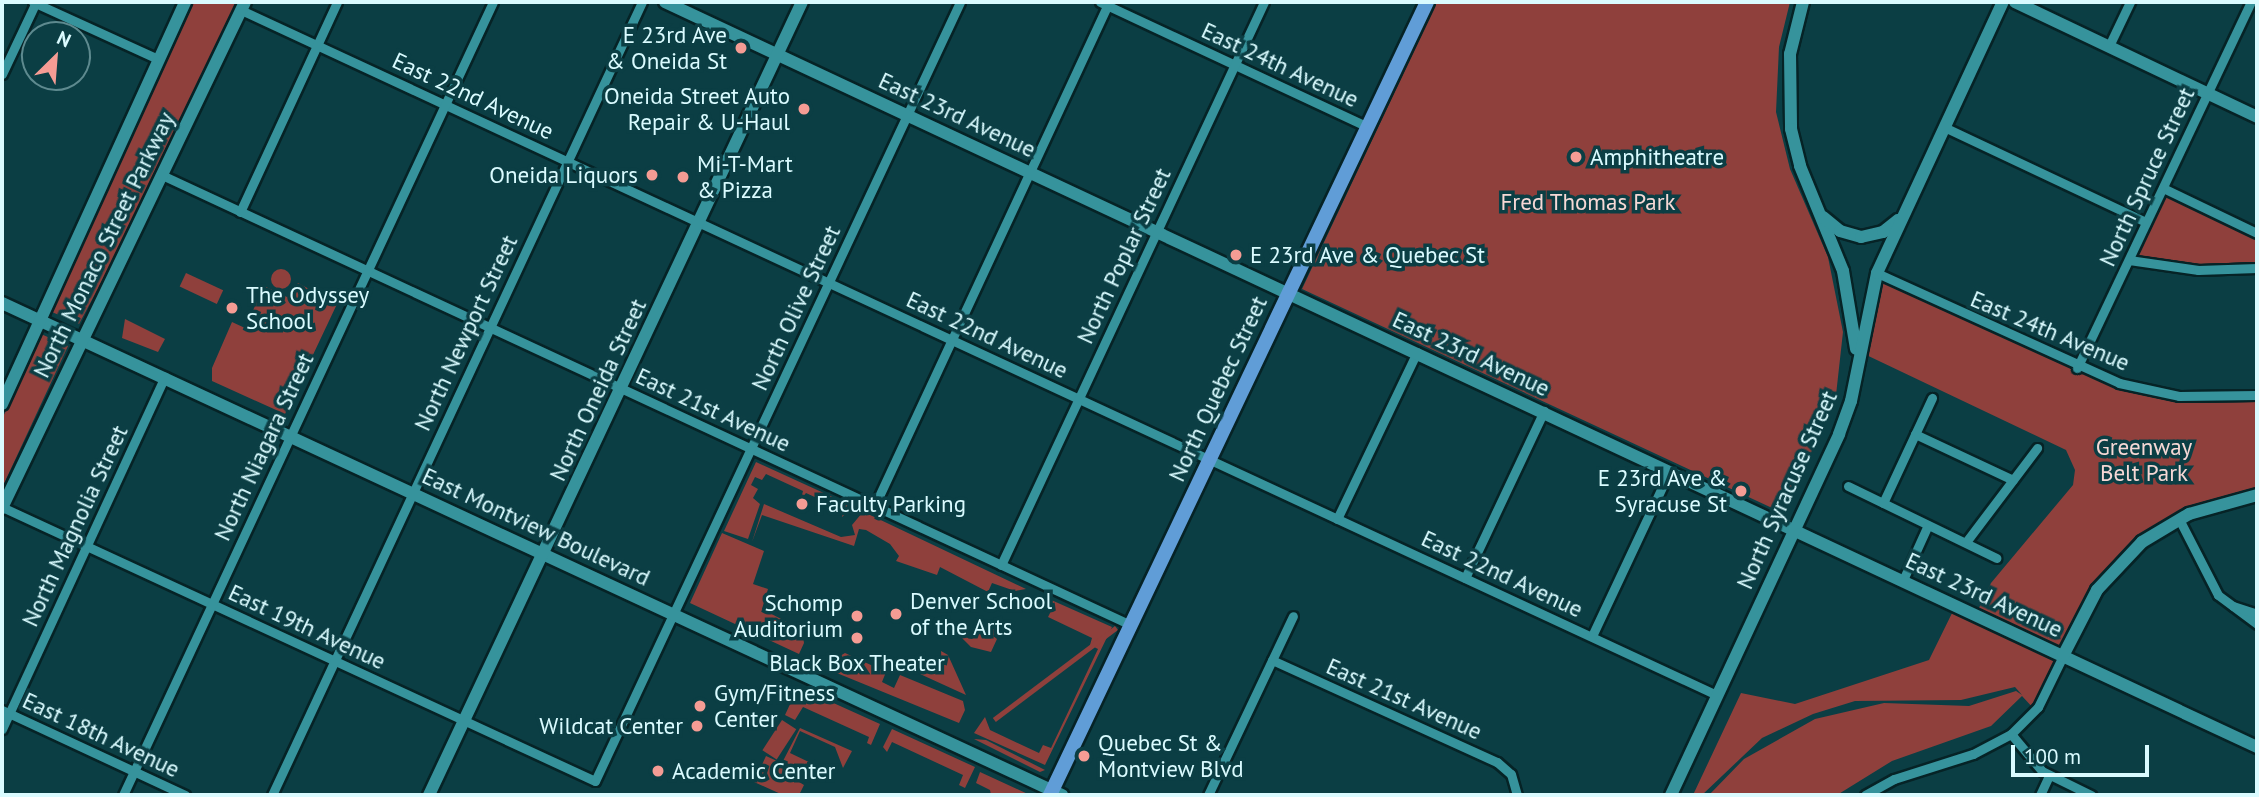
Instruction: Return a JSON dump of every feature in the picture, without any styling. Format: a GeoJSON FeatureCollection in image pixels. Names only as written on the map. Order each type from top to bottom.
{"type":"FeatureCollection","features":[{"type":"Feature","properties":{"kind":"main road","name":"North Quebec Street"},"geometry":{"type":"LineString","coordinates":[[1055,794],[1131,625],[1427,2]]}},
{"type":"Feature","properties":{"kind":"street"},"geometry":{"type":"LineString","coordinates":[[2,74],[35,2],[158,60]]}},
{"type":"Feature","properties":{"kind":"street","name":"North Monaco Street Parkway"},"geometry":{"type":"LineString","coordinates":[[2,404],[185,2]]}},
{"type":"Feature","properties":{"kind":"street"},"geometry":{"type":"LineString","coordinates":[[240,212],[338,2]]}},
{"type":"Feature","properties":{"kind":"street","name":"North Niagara Street"},"geometry":{"type":"LineString","coordinates":[[123,795],[493,2]]}},
{"type":"Feature","properties":{"kind":"street","name":"North Newport Street"},"geometry":{"type":"LineString","coordinates":[[272,795],[642,2]]}},
{"type":"Feature","properties":{"kind":"street","name":"East 23rd Avenue"},"geometry":{"type":"LineString","coordinates":[[665,2],[1795,528],[2257,747]]}},
{"type":"Feature","properties":{"kind":"street","name":"North Oneida Street"},"geometry":{"type":"LineString","coordinates":[[429,795],[802,2]]}},
{"type":"Feature","properties":{"kind":"street","name":"North Olive Street"},"geometry":{"type":"LineString","coordinates":[[595,781],[960,2]]}},
{"type":"Feature","properties":{"kind":"street","name":"North Poplar Street"},"geometry":{"type":"LineString","coordinates":[[1001,565],[1264,2]]}},
{"type":"Feature","properties":{"kind":"street"},"geometry":{"type":"LineString","coordinates":[[1803,2],[1790,54],[1789,112],[1800,166],[1845,278],[1858,366]]}},
{"type":"Feature","properties":{"kind":"street","name":"North Syracuse Street"},"geometry":{"type":"LineString","coordinates":[[1671,795],[1843,425],[1877,274],[2003,2]]}},
{"type":"Feature","properties":{"kind":"street"},"geometry":{"type":"LineString","coordinates":[[2015,2],[2257,117]]}},
{"type":"Feature","properties":{"kind":"street"},"geometry":{"type":"LineString","coordinates":[[2109,46],[2130,2]]}},
{"type":"Feature","properties":{"kind":"street","name":"North Spruce Street"},"geometry":{"type":"LineString","coordinates":[[2077,368],[2251,2]]}},
{"type":"Feature","properties":{"kind":"street"},"geometry":{"type":"LineString","coordinates":[[874,507],[1030,172],[1105,3]]}},
{"type":"Feature","properties":{"kind":"street","name":"East 24th Avenue"},"geometry":{"type":"LineString","coordinates":[[1105,3],[1368,127]]}},
{"type":"Feature","properties":{"kind":"street","name":"North Monaco Street Parkway"},"geometry":{"type":"LineString","coordinates":[[2,507],[80,338],[164,176],[243,6]]}},
{"type":"Feature","properties":{"kind":"street","name":"East 22nd Avenue"},"geometry":{"type":"LineString","coordinates":[[243,6],[317,45],[567,162],[1717,695]]}},
{"type":"Feature","properties":{"kind":"street"},"geometry":{"type":"LineString","coordinates":[[1944,127],[2146,222]]}},
{"type":"Feature","properties":{"kind":"street","name":"East 21st Avenue"},"geometry":{"type":"LineString","coordinates":[[164,176],[1131,625]]}},
{"type":"Feature","properties":{"kind":"street"},"geometry":{"type":"LineString","coordinates":[[2163,188],[2257,233]]}},
{"type":"Feature","properties":{"kind":"street"},"geometry":{"type":"LineString","coordinates":[[1820,214],[1840,231],[1861,237],[1883,232],[1902,217]]}},
{"type":"Feature","properties":{"kind":"street"},"geometry":{"type":"LineString","coordinates":[[2129,260],[2198,270],[2257,268]]}},
{"type":"Feature","properties":{"kind":"street","name":"East 24th Avenue"},"geometry":{"type":"LineString","coordinates":[[1877,274],[2077,368],[2155,393],[2221,398],[2257,395]]}},
{"type":"Feature","properties":{"kind":"street","name":"East Montview Boulevard"},"geometry":{"type":"LineString","coordinates":[[2,303],[674,614],[1055,794]]}},
{"type":"Feature","properties":{"kind":"street"},"geometry":{"type":"LineString","coordinates":[[1337,519],[1417,352]]}},
{"type":"Feature","properties":{"kind":"street","name":"North Magnolia Street"},"geometry":{"type":"LineString","coordinates":[[2,729],[5,712],[87,546],[164,377]]}},
{"type":"Feature","properties":{"kind":"street"},"geometry":{"type":"LineString","coordinates":[[1883,503],[1932,398]]}},
{"type":"Feature","properties":{"kind":"street"},"geometry":{"type":"LineString","coordinates":[[1465,578],[1544,411]]}},
{"type":"Feature","properties":{"kind":"street"},"geometry":{"type":"LineString","coordinates":[[1915,434],[2012,480]]}},
{"type":"Feature","properties":{"kind":"street"},"geometry":{"type":"LineString","coordinates":[[1966,542],[2037,448]]}},
{"type":"Feature","properties":{"kind":"street"},"geometry":{"type":"LineString","coordinates":[[1592,636],[1670,470]]}},
{"type":"Feature","properties":{"kind":"street"},"geometry":{"type":"LineString","coordinates":[[1848,486],[1996,558]]}},
{"type":"Feature","properties":{"kind":"street"},"geometry":{"type":"LineString","coordinates":[[1865,795],[1894,779],[1973,754],[2011,734],[2038,707],[2088,604],[2113,568],[2142,542],[2179,519],[2257,495]]}},
{"type":"Feature","properties":{"kind":"street","name":"East 19th Avenue"},"geometry":{"type":"LineString","coordinates":[[2,507],[595,781]]}},
{"type":"Feature","properties":{"kind":"street"},"geometry":{"type":"LineString","coordinates":[[2179,519],[2225,603],[2257,624]]}},
{"type":"Feature","properties":{"kind":"street"},"geometry":{"type":"LineString","coordinates":[[1903,580],[1928,525]]}},
{"type":"Feature","properties":{"kind":"street"},"geometry":{"type":"LineString","coordinates":[[2225,603],[2257,614]]}},
{"type":"Feature","properties":{"kind":"street"},"geometry":{"type":"LineString","coordinates":[[1208,795],[1293,615]]}},
{"type":"Feature","properties":{"kind":"street","name":"East 21st Avenue"},"geometry":{"type":"LineString","coordinates":[[1272,660],[1497,762],[1515,780],[1517,795]]}},
{"type":"Feature","properties":{"kind":"street","name":"East 18th Avenue"},"geometry":{"type":"LineString","coordinates":[[5,712],[185,795]]}},
{"type":"Feature","properties":{"kind":"street"},"geometry":{"type":"LineString","coordinates":[[2011,734],[2049,776],[2091,795]]}},
{"type":"Feature","properties":{"kind":"street"},"geometry":{"type":"LineString","coordinates":[[2040,795],[2049,776]]}},
{"type":"Feature","properties":{"kind":"green space"},"geometry":{"type":"Polygon","coordinates":[[[194,2],[238,2],[135,219],[79,324],[52,312],[194,2]]]}},
{"type":"Feature","properties":{"kind":"green space","name":"Fred Thomas Park"},"geometry":{"type":"Polygon","coordinates":[[[1437,2],[1790,2],[1779,47],[1776,112],[1790,169],[1828,257],[1843,332],[1836,395],[1785,514],[1302,289],[1437,2]]]}},
{"type":"Feature","properties":{"kind":"green space"},"geometry":{"type":"Polygon","coordinates":[[[2163,188],[2257,233],[2257,268],[2129,260],[2163,188]]]}},
{"type":"Feature","properties":{"kind":"green space"},"geometry":{"type":"Polygon","coordinates":[[[281,269],[288,272],[291,279],[288,286],[281,289],[274,286],[271,279],[274,272],[281,269]]]}},
{"type":"Feature","properties":{"kind":"green space"},"geometry":{"type":"Polygon","coordinates":[[[186,273],[223,290],[217,304],[180,287],[186,273]]]}},
{"type":"Feature","properties":{"kind":"green space","name":"Greenway Belt Park"},"geometry":{"type":"Polygon","coordinates":[[[1877,273],[2077,368],[2155,393],[2257,394],[2257,495],[2179,519],[2106,578],[2035,710],[2022,696],[1991,726],[1892,761],[1837,795],[1709,795],[1744,759],[1815,719],[1884,703],[1969,706],[2016,691],[2022,695],[2015,687],[1961,700],[1855,701],[1813,714],[1762,738],[1702,795],[1693,795],[1741,693],[1795,704],[1929,660],[1956,605],[1976,614],[1991,583],[2073,485],[2075,470],[2066,450],[1860,352],[1877,273]]]}},
{"type":"Feature","properties":{"kind":"green space"},"geometry":{"type":"Polygon","coordinates":[[[298,283],[337,304],[285,414],[212,381],[212,368],[232,322],[245,328],[264,286],[287,297],[298,283]]]}},
{"type":"Feature","properties":{"kind":"green space"},"geometry":{"type":"Polygon","coordinates":[[[125,319],[165,339],[158,352],[122,338],[125,319]]]}},
{"type":"Feature","properties":{"kind":"green space"},"geometry":{"type":"Polygon","coordinates":[[[41,334],[68,346],[2,488],[2,419],[41,334]]]}},
{"type":"Feature","properties":{"kind":"green space"},"geometry":{"type":"Polygon","coordinates":[[[756,462],[853,508],[842,517],[843,510],[806,493],[801,499],[803,491],[766,474],[762,480],[755,477],[751,485],[758,489],[753,498],[760,504],[748,539],[724,531],[756,462]]]}},
{"type":"Feature","properties":{"kind":"green space"},"geometry":{"type":"Polygon","coordinates":[[[764,504],[841,537],[855,535],[852,525],[862,513],[868,514],[1026,589],[1015,591],[992,583],[988,592],[940,567],[937,575],[896,561],[899,556],[890,544],[866,530],[859,529],[854,546],[762,515],[752,542],[764,504]]]}},
{"type":"Feature","properties":{"kind":"green space"},"geometry":{"type":"Polygon","coordinates":[[[722,533],[764,551],[753,584],[768,589],[762,609],[802,630],[804,643],[799,654],[690,603],[722,533]]]}},
{"type":"Feature","properties":{"kind":"green space"},"geometry":{"type":"Polygon","coordinates":[[[1040,595],[1112,627],[1045,765],[974,733],[985,717],[990,730],[1039,753],[1043,745],[1051,748],[1098,649],[1090,645],[1092,638],[1048,617],[1053,607],[1041,601],[1040,595]]]}},
{"type":"Feature","properties":{"kind":"green space"},"geometry":{"type":"Polygon","coordinates":[[[990,621],[1004,624],[993,636],[997,639],[991,652],[971,647],[960,636],[972,639],[990,621]]]}},
{"type":"Feature","properties":{"kind":"green space"},"geometry":{"type":"Polygon","coordinates":[[[1115,626],[1118,630],[996,722],[993,718],[1115,626]]]}},
{"type":"Feature","properties":{"kind":"green space"},"geometry":{"type":"Polygon","coordinates":[[[941,651],[948,655],[966,695],[920,674],[926,661],[942,668],[941,651]]]}},
{"type":"Feature","properties":{"kind":"green space"},"geometry":{"type":"Polygon","coordinates":[[[845,653],[886,672],[882,682],[894,688],[900,675],[963,701],[965,710],[959,723],[827,669],[830,662],[845,653]]]}},
{"type":"Feature","properties":{"kind":"green space"},"geometry":{"type":"Polygon","coordinates":[[[798,687],[880,724],[871,745],[867,743],[869,737],[803,707],[795,720],[785,715],[798,687]]]}},
{"type":"Feature","properties":{"kind":"green space"},"geometry":{"type":"Polygon","coordinates":[[[782,720],[796,729],[777,759],[762,750],[782,720]]]}},
{"type":"Feature","properties":{"kind":"green space"},"geometry":{"type":"Polygon","coordinates":[[[800,728],[852,751],[843,768],[835,747],[800,731],[790,753],[813,764],[814,770],[805,772],[783,761],[800,728]]]}},
{"type":"Feature","properties":{"kind":"green space"},"geometry":{"type":"Polygon","coordinates":[[[892,729],[975,767],[965,788],[959,785],[963,775],[892,742],[887,752],[883,747],[892,729]]]}},
{"type":"Feature","properties":{"kind":"green space"},"geometry":{"type":"Polygon","coordinates":[[[974,739],[986,740],[1045,770],[1040,772],[974,739]]]}},
{"type":"Feature","properties":{"kind":"green space"},"geometry":{"type":"Polygon","coordinates":[[[766,756],[799,771],[799,782],[804,785],[799,795],[783,795],[754,782],[766,756]]]}},
{"type":"Feature","properties":{"kind":"green space"},"geometry":{"type":"Polygon","coordinates":[[[980,772],[1030,795],[991,795],[990,790],[976,783],[980,772]]]}},
{"type":"Feature","properties":{"kind":"place","name":"E 23rd Ave & Oneida St"},"geometry":{"type":"Point","coordinates":[741,48]}},
{"type":"Feature","properties":{"kind":"place","name":"Oneida Street Auto Repair & U-Haul"},"geometry":{"type":"Point","coordinates":[804,109]}},
{"type":"Feature","properties":{"kind":"place","name":"Amphitheatre"},"geometry":{"type":"Point","coordinates":[1576,157]}},
{"type":"Feature","properties":{"kind":"place","name":"Oneida Liquors"},"geometry":{"type":"Point","coordinates":[652,175]}},
{"type":"Feature","properties":{"kind":"place","name":"Mi-T-Mart & Pizza"},"geometry":{"type":"Point","coordinates":[683,177]}},
{"type":"Feature","properties":{"kind":"place","name":"E 23rd Ave & Quebec St"},"geometry":{"type":"Point","coordinates":[1236,255]}},
{"type":"Feature","properties":{"kind":"place","name":"The Odyssey School"},"geometry":{"type":"Point","coordinates":[232,308]}},
{"type":"Feature","properties":{"kind":"place","name":"E 23rd Ave & Syracuse St"},"geometry":{"type":"Point","coordinates":[1741,491]}},
{"type":"Feature","properties":{"kind":"place","name":"Faculty Parking"},"geometry":{"type":"Point","coordinates":[802,504]}},
{"type":"Feature","properties":{"kind":"place","name":"Denver School of the Arts"},"geometry":{"type":"Point","coordinates":[896,614]}},
{"type":"Feature","properties":{"kind":"place","name":"Schomp Auditorium"},"geometry":{"type":"Point","coordinates":[857,616]}},
{"type":"Feature","properties":{"kind":"place","name":"Black Box Theater"},"geometry":{"type":"Point","coordinates":[857,638]}},
{"type":"Feature","properties":{"kind":"place","name":"Gym/Fitness Center"},"geometry":{"type":"Point","coordinates":[700,706]}},
{"type":"Feature","properties":{"kind":"place","name":"Wildcat Center"},"geometry":{"type":"Point","coordinates":[697,726]}},
{"type":"Feature","properties":{"kind":"place","name":"Quebec St & Montview Blvd"},"geometry":{"type":"Point","coordinates":[1084,756]}},
{"type":"Feature","properties":{"kind":"place","name":"Academic Center"},"geometry":{"type":"Point","coordinates":[658,771]}}]}
